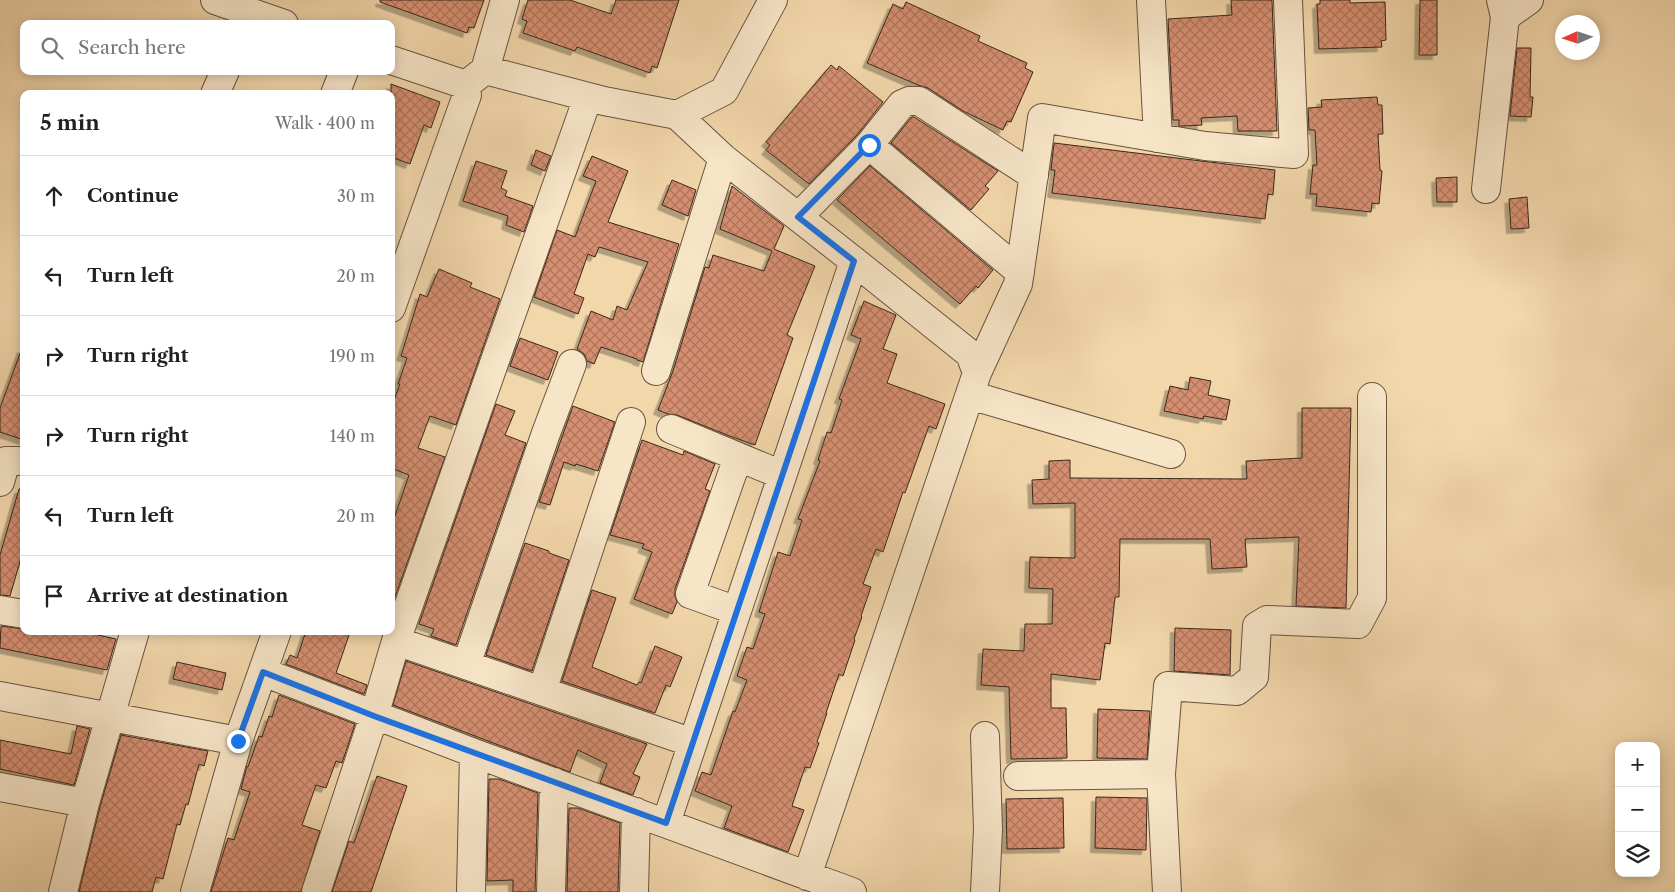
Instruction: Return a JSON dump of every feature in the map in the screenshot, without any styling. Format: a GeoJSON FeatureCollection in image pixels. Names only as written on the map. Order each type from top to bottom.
{"type":"FeatureCollection","features":[{"type":"Feature","properties":{"kind":"street"},"geometry":{"type":"LineString","coordinates":[[216,0],[248,18]]}},
{"type":"Feature","properties":{"kind":"street"},"geometry":{"type":"LineString","coordinates":[[395,297],[466,96],[476,77],[505,0]]}},
{"type":"Feature","properties":{"kind":"street"},"geometry":{"type":"LineString","coordinates":[[677,115],[724,90],[773,0]]}},
{"type":"Feature","properties":{"kind":"street"},"geometry":{"type":"LineString","coordinates":[[1151,0],[1158,138]]}},
{"type":"Feature","properties":{"kind":"street"},"geometry":{"type":"LineString","coordinates":[[807,876],[974,384],[1018,284],[1042,118],[1206,146],[1294,154],[1288,0]]}},
{"type":"Feature","properties":{"kind":"street"},"geometry":{"type":"LineString","coordinates":[[1486,189],[1503,8],[1529,0]]}},
{"type":"Feature","properties":{"kind":"street"},"geometry":{"type":"LineString","coordinates":[[395,61],[677,115],[723,158],[970,354],[974,384]]}},
{"type":"Feature","properties":{"kind":"street"},"geometry":{"type":"LineString","coordinates":[[218,90],[223,75]]}},
{"type":"Feature","properties":{"kind":"street"},"geometry":{"type":"LineString","coordinates":[[337,90],[342,75]]}},
{"type":"Feature","properties":{"kind":"street"},"geometry":{"type":"LineString","coordinates":[[316,892],[374,716],[396,641],[588,97]]}},
{"type":"Feature","properties":{"kind":"street"},"geometry":{"type":"LineString","coordinates":[[798,217],[869,145],[902,104],[909,101],[918,101],[1034,176]]}},
{"type":"Feature","properties":{"kind":"street"},"geometry":{"type":"LineString","coordinates":[[869,145],[1020,272]]}},
{"type":"Feature","properties":{"kind":"street"},"geometry":{"type":"LineString","coordinates":[[656,371],[723,158]]}},
{"type":"Feature","properties":{"kind":"street"},"geometry":{"type":"LineString","coordinates":[[666,823],[854,261]]}},
{"type":"Feature","properties":{"kind":"street"},"geometry":{"type":"LineString","coordinates":[[466,665],[546,433],[572,364]]}},
{"type":"Feature","properties":{"kind":"street"},"geometry":{"type":"LineString","coordinates":[[974,384],[1172,454]]}},
{"type":"Feature","properties":{"kind":"street"},"geometry":{"type":"LineString","coordinates":[[1167,892],[1162,774],[1168,686],[1238,691],[1254,677],[1257,626],[1267,620],[1358,624],[1372,598],[1372,397]]}},
{"type":"Feature","properties":{"kind":"street"},"geometry":{"type":"LineString","coordinates":[[542,692],[631,422]]}},
{"type":"Feature","properties":{"kind":"street"},"geometry":{"type":"LineString","coordinates":[[671,429],[782,475]]}},
{"type":"Feature","properties":{"kind":"street"},"geometry":{"type":"LineString","coordinates":[[737,610],[690,594],[738,457]]}},
{"type":"Feature","properties":{"kind":"street"},"geometry":{"type":"LineString","coordinates":[[0,482],[6,461],[20,461]]}},
{"type":"Feature","properties":{"kind":"street"},"geometry":{"type":"LineString","coordinates":[[0,610],[20,613]]}},
{"type":"Feature","properties":{"kind":"street"},"geometry":{"type":"LineString","coordinates":[[63,892],[111,718],[128,635]]}},
{"type":"Feature","properties":{"kind":"street"},"geometry":{"type":"LineString","coordinates":[[196,892],[238,741],[276,635]]}},
{"type":"Feature","properties":{"kind":"street"},"geometry":{"type":"LineString","coordinates":[[396,641],[693,743]]}},
{"type":"Feature","properties":{"kind":"street"},"geometry":{"type":"LineString","coordinates":[[263,672],[374,716],[852,892]]}},
{"type":"Feature","properties":{"kind":"street"},"geometry":{"type":"LineString","coordinates":[[0,696],[238,741]]}},
{"type":"Feature","properties":{"kind":"street"},"geometry":{"type":"LineString","coordinates":[[985,736],[988,829],[985,892]]}},
{"type":"Feature","properties":{"kind":"street"},"geometry":{"type":"LineString","coordinates":[[471,892],[474,753]]}},
{"type":"Feature","properties":{"kind":"street"},"geometry":{"type":"LineString","coordinates":[[1018,776],[1162,774]]}},
{"type":"Feature","properties":{"kind":"street"},"geometry":{"type":"LineString","coordinates":[[551,892],[554,782]]}},
{"type":"Feature","properties":{"kind":"street"},"geometry":{"type":"LineString","coordinates":[[0,787],[86,803]]}},
{"type":"Feature","properties":{"kind":"street"},"geometry":{"type":"LineString","coordinates":[[634,892],[636,812]]}},
{"type":"Feature","properties":{"kind":"building"},"geometry":{"type":"Polygon","coordinates":[[[380,0],[484,0],[474,28],[469,27],[467,33],[380,2],[380,0]]]}},
{"type":"Feature","properties":{"kind":"building"},"geometry":{"type":"Polygon","coordinates":[[[528,0],[570,0],[611,14],[616,0],[679,0],[657,68],[652,66],[650,73],[577,47],[575,51],[523,33],[527,21],[522,19],[528,0]]]}},
{"type":"Feature","properties":{"kind":"building"},"geometry":{"type":"Polygon","coordinates":[[[1231,0],[1272,0],[1277,131],[1238,131],[1237,116],[1201,118],[1202,125],[1179,126],[1179,120],[1173,120],[1168,19],[1232,15],[1231,0]]]}},
{"type":"Feature","properties":{"kind":"building"},"geometry":{"type":"Polygon","coordinates":[[[1320,0],[1350,0],[1350,3],[1385,2],[1386,40],[1381,41],[1382,47],[1319,49],[1317,4],[1320,4],[1320,0]]]}},
{"type":"Feature","properties":{"kind":"building"},"geometry":{"type":"Polygon","coordinates":[[[1420,0],[1437,0],[1437,55],[1419,55],[1420,0]]]}},
{"type":"Feature","properties":{"kind":"building"},"geometry":{"type":"Polygon","coordinates":[[[906,2],[980,36],[978,41],[1027,63],[1025,68],[1033,72],[1011,122],[1007,121],[1003,130],[963,111],[928,88],[867,63],[893,4],[903,9],[906,2]]]}},
{"type":"Feature","properties":{"kind":"building"},"geometry":{"type":"Polygon","coordinates":[[[1517,48],[1531,48],[1530,97],[1533,97],[1531,117],[1510,116],[1517,48]]]}},
{"type":"Feature","properties":{"kind":"building"},"geometry":{"type":"Polygon","coordinates":[[[831,65],[837,70],[839,66],[883,102],[857,135],[809,184],[766,150],[770,145],[766,142],[831,65]]]}},
{"type":"Feature","properties":{"kind":"building"},"geometry":{"type":"Polygon","coordinates":[[[391,84],[440,102],[431,128],[424,125],[410,164],[395,158],[395,90],[391,90],[391,84]]]}},
{"type":"Feature","properties":{"kind":"building"},"geometry":{"type":"Polygon","coordinates":[[[1377,97],[1378,105],[1382,105],[1383,134],[1378,134],[1380,170],[1382,171],[1379,204],[1372,203],[1371,212],[1316,206],[1317,194],[1310,194],[1313,165],[1317,165],[1315,130],[1309,130],[1308,108],[1322,107],[1321,100],[1377,97]]]}},
{"type":"Feature","properties":{"kind":"building"},"geometry":{"type":"Polygon","coordinates":[[[912,117],[998,171],[985,186],[989,189],[971,210],[891,143],[912,117]]]}},
{"type":"Feature","properties":{"kind":"building"},"geometry":{"type":"Polygon","coordinates":[[[1054,143],[1275,170],[1273,195],[1268,194],[1265,219],[1052,193],[1055,170],[1051,170],[1054,143]]]}},
{"type":"Feature","properties":{"kind":"building"},"geometry":{"type":"Polygon","coordinates":[[[536,150],[551,156],[545,171],[531,165],[536,150]]]}},
{"type":"Feature","properties":{"kind":"building"},"geometry":{"type":"Polygon","coordinates":[[[592,156],[628,171],[608,222],[679,244],[643,362],[601,347],[594,364],[587,361],[584,354],[577,349],[591,311],[613,320],[617,306],[627,310],[648,262],[599,247],[595,257],[588,254],[574,294],[584,298],[578,314],[534,297],[557,230],[575,237],[596,181],[583,176],[592,156]]]}},
{"type":"Feature","properties":{"kind":"building"},"geometry":{"type":"Polygon","coordinates":[[[476,161],[507,171],[501,188],[507,191],[505,196],[533,206],[524,232],[506,225],[508,216],[463,201],[476,161]]]}},
{"type":"Feature","properties":{"kind":"building"},"geometry":{"type":"Polygon","coordinates":[[[870,166],[993,270],[978,288],[976,286],[960,304],[837,200],[870,166]]]}},
{"type":"Feature","properties":{"kind":"building"},"geometry":{"type":"Polygon","coordinates":[[[1457,177],[1457,202],[1437,202],[1436,178],[1457,177]]]}},
{"type":"Feature","properties":{"kind":"building"},"geometry":{"type":"Polygon","coordinates":[[[672,180],[696,190],[688,216],[662,205],[672,180]]]}},
{"type":"Feature","properties":{"kind":"building"},"geometry":{"type":"Polygon","coordinates":[[[732,186],[784,226],[774,249],[815,266],[787,335],[793,338],[755,445],[677,415],[658,410],[673,371],[705,267],[709,268],[713,255],[764,271],[772,251],[720,229],[732,186]]]}},
{"type":"Feature","properties":{"kind":"building"},"geometry":{"type":"Polygon","coordinates":[[[1527,197],[1529,228],[1511,229],[1509,199],[1527,197]]]}},
{"type":"Feature","properties":{"kind":"building"},"geometry":{"type":"Polygon","coordinates":[[[439,269],[472,283],[470,287],[500,299],[456,425],[430,416],[418,448],[445,457],[395,597],[395,516],[409,475],[395,470],[395,397],[407,358],[401,356],[420,294],[427,297],[439,269]]]}},
{"type":"Feature","properties":{"kind":"building"},"geometry":{"type":"Polygon","coordinates":[[[864,301],[896,315],[883,349],[897,354],[887,383],[945,404],[936,429],[929,426],[905,493],[903,492],[883,552],[876,549],[863,584],[871,587],[855,640],[843,676],[839,674],[810,768],[805,767],[792,806],[804,810],[788,852],[724,828],[732,806],[695,791],[702,772],[711,775],[733,711],[735,712],[747,680],[737,676],[747,647],[753,649],[765,614],[759,612],[778,552],[790,556],[802,520],[798,519],[820,461],[818,460],[827,432],[831,433],[842,400],[839,399],[861,339],[851,335],[864,301]]]}},
{"type":"Feature","properties":{"kind":"building"},"geometry":{"type":"Polygon","coordinates":[[[520,338],[558,352],[548,380],[510,366],[520,338]]]}},
{"type":"Feature","properties":{"kind":"building"},"geometry":{"type":"Polygon","coordinates":[[[20,353],[20,439],[0,432],[0,408],[20,353]]]}},
{"type":"Feature","properties":{"kind":"building"},"geometry":{"type":"Polygon","coordinates":[[[1190,377],[1211,381],[1208,395],[1230,400],[1226,420],[1204,416],[1203,419],[1164,411],[1170,386],[1188,390],[1190,377]]]}},
{"type":"Feature","properties":{"kind":"building"},"geometry":{"type":"Polygon","coordinates":[[[496,404],[515,411],[505,435],[526,443],[456,645],[431,636],[434,629],[419,624],[496,404]]]}},
{"type":"Feature","properties":{"kind":"building"},"geometry":{"type":"Polygon","coordinates":[[[573,406],[615,422],[598,471],[564,462],[550,505],[539,502],[573,406]]]}},
{"type":"Feature","properties":{"kind":"building"},"geometry":{"type":"Polygon","coordinates":[[[1302,408],[1351,408],[1346,608],[1296,606],[1299,537],[1245,539],[1247,567],[1212,569],[1210,539],[1120,539],[1119,597],[1115,597],[1110,644],[1105,643],[1100,680],[1051,674],[1051,708],[1066,708],[1067,758],[1011,759],[1009,687],[981,685],[983,649],[1024,651],[1025,624],[1052,624],[1053,589],[1029,588],[1030,557],[1075,558],[1075,503],[1033,504],[1032,480],[1049,479],[1049,461],[1070,460],[1070,478],[1247,479],[1246,461],[1302,458],[1302,408]]]}},
{"type":"Feature","properties":{"kind":"building"},"geometry":{"type":"Polygon","coordinates":[[[642,440],[683,455],[684,451],[715,464],[705,489],[710,491],[675,589],[677,602],[672,614],[634,599],[652,552],[642,548],[644,544],[610,535],[642,440]]]}},
{"type":"Feature","properties":{"kind":"building"},"geometry":{"type":"Polygon","coordinates":[[[20,489],[20,562],[10,596],[0,595],[0,555],[20,489]]]}},
{"type":"Feature","properties":{"kind":"building"},"geometry":{"type":"Polygon","coordinates":[[[525,543],[569,560],[532,671],[486,655],[525,543]]]}},
{"type":"Feature","properties":{"kind":"building"},"geometry":{"type":"Polygon","coordinates":[[[592,590],[616,598],[592,667],[637,685],[639,682],[641,683],[655,646],[682,657],[670,687],[666,685],[655,713],[562,681],[592,590]]]}},
{"type":"Feature","properties":{"kind":"building"},"geometry":{"type":"Polygon","coordinates":[[[1,626],[20,628],[20,635],[98,635],[116,639],[107,670],[0,648],[1,626]]]}},
{"type":"Feature","properties":{"kind":"building"},"geometry":{"type":"Polygon","coordinates":[[[1175,628],[1231,630],[1230,675],[1174,671],[1175,628]]]}},
{"type":"Feature","properties":{"kind":"building"},"geometry":{"type":"Polygon","coordinates":[[[305,635],[349,635],[336,673],[367,685],[364,694],[286,664],[290,655],[297,658],[305,635]]]}},
{"type":"Feature","properties":{"kind":"building"},"geometry":{"type":"Polygon","coordinates":[[[406,661],[647,744],[633,774],[640,777],[633,795],[600,783],[607,764],[578,750],[570,772],[393,705],[406,661]]]}},
{"type":"Feature","properties":{"kind":"building"},"geometry":{"type":"Polygon","coordinates":[[[177,662],[226,673],[222,690],[173,679],[177,662]]]}},
{"type":"Feature","properties":{"kind":"building"},"geometry":{"type":"Polygon","coordinates":[[[279,695],[355,724],[342,763],[336,761],[326,788],[316,785],[302,825],[320,831],[301,892],[211,892],[228,838],[234,840],[250,792],[241,789],[247,766],[259,736],[262,737],[269,716],[272,717],[279,695]]]}},
{"type":"Feature","properties":{"kind":"building"},"geometry":{"type":"Polygon","coordinates":[[[1098,709],[1150,711],[1147,759],[1097,758],[1098,709]]]}},
{"type":"Feature","properties":{"kind":"building"},"geometry":{"type":"Polygon","coordinates":[[[77,726],[90,729],[74,785],[0,769],[0,740],[71,754],[77,726]]]}},
{"type":"Feature","properties":{"kind":"building"},"geometry":{"type":"Polygon","coordinates":[[[121,735],[208,751],[204,766],[199,764],[188,805],[186,804],[180,825],[177,824],[163,879],[156,877],[152,892],[79,892],[100,807],[121,735]]]}},
{"type":"Feature","properties":{"kind":"building"},"geometry":{"type":"Polygon","coordinates":[[[377,776],[407,786],[371,892],[332,892],[349,841],[354,843],[377,776]]]}},
{"type":"Feature","properties":{"kind":"building"},"geometry":{"type":"Polygon","coordinates":[[[489,779],[499,779],[538,793],[535,892],[513,892],[513,880],[487,881],[489,779]]]}},
{"type":"Feature","properties":{"kind":"building"},"geometry":{"type":"Polygon","coordinates":[[[1096,797],[1147,798],[1146,850],[1095,848],[1096,797]]]}},
{"type":"Feature","properties":{"kind":"building"},"geometry":{"type":"Polygon","coordinates":[[[1063,798],[1064,848],[1007,849],[1006,799],[1063,798]]]}},
{"type":"Feature","properties":{"kind":"building"},"geometry":{"type":"Polygon","coordinates":[[[569,808],[578,808],[620,823],[618,892],[567,892],[569,808]]]}},
{"type":"Feature","properties":{"kind":"route"},"geometry":{"type":"LineString","coordinates":[[238,741],[263,672],[374,716],[666,823],[854,261],[798,217],[869,145]]}}]}
